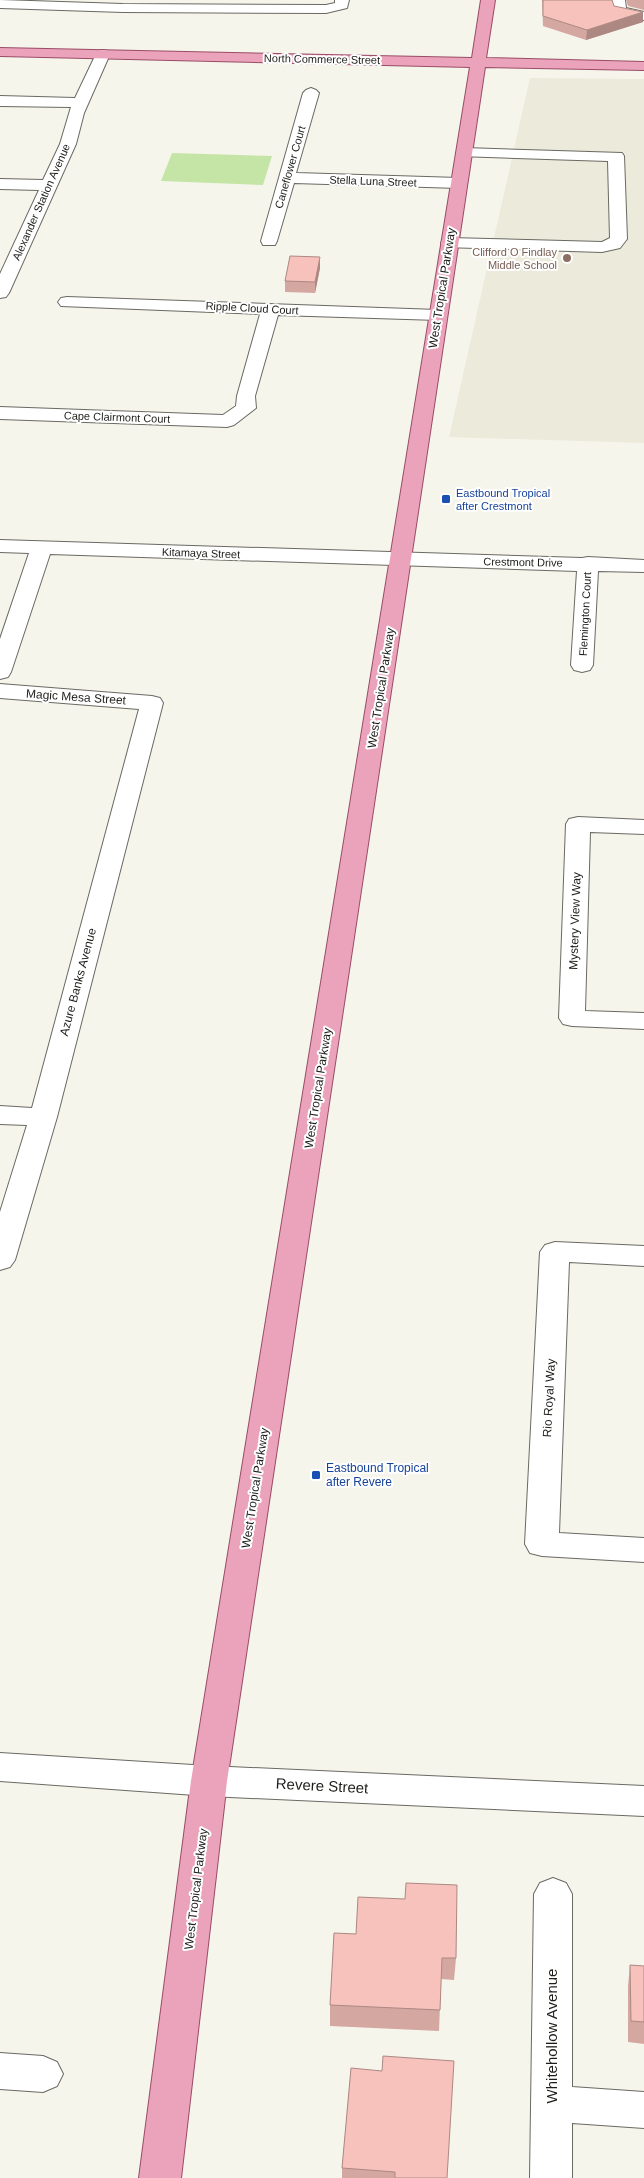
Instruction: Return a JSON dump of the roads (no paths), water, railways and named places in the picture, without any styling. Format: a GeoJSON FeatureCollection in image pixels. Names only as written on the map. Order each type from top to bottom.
{"type":"FeatureCollection","features":[{"type":"Feature","properties":{"kind":"main road","name":"West Tropical Parkway"},"geometry":{"type":"LineString","coordinates":[[160,2178],[209,1780],[488,0]]}},
{"type":"Feature","properties":{"kind":"main road","name":"North Commerce Street"},"geometry":{"type":"LineString","coordinates":[[0,52],[644,66]]}},
{"type":"Feature","properties":{"kind":"street"},"geometry":{"type":"LineString","coordinates":[[618,0],[619,11],[626,14],[644,16]]}},
{"type":"Feature","properties":{"kind":"street"},"geometry":{"type":"LineString","coordinates":[[0,4],[123,8],[326,9],[339,4]]}},
{"type":"Feature","properties":{"kind":"street","name":"Alexander Station Avenue"},"geometry":{"type":"LineString","coordinates":[[1,290],[68,144],[76,113],[103,54]]}},
{"type":"Feature","properties":{"kind":"street","name":"Caneflower Court"},"geometry":{"type":"LineString","coordinates":[[269,240],[311,93]]}},
{"type":"Feature","properties":{"kind":"street"},"geometry":{"type":"LineString","coordinates":[[0,101],[81,104]]}},
{"type":"Feature","properties":{"kind":"street","name":"Stella Luna Street"},"geometry":{"type":"LineString","coordinates":[[289,172],[461,170],[616,156],[619,239],[614,244],[602,247],[449,243]]}},
{"type":"Feature","properties":{"kind":"street"},"geometry":{"type":"LineString","coordinates":[[0,184],[49,185]]}},
{"type":"Feature","properties":{"kind":"street","name":"Ripple Cloud Court"},"geometry":{"type":"LineString","coordinates":[[67,302],[438,315]]}},
{"type":"Feature","properties":{"kind":"street","name":"Cape Clairmont Court"},"geometry":{"type":"LineString","coordinates":[[0,413],[227,421],[246,408],[246,396],[271,308]]}},
{"type":"Feature","properties":{"kind":"street","name":"Kitamaya Street"},"geometry":{"type":"LineString","coordinates":[[0,546],[401,560]]}},
{"type":"Feature","properties":{"kind":"street"},"geometry":{"type":"LineString","coordinates":[[0,672],[42,547]]}},
{"type":"Feature","properties":{"kind":"street","name":"Crestmont Drive"},"geometry":{"type":"LineString","coordinates":[[401,560],[588,563],[644,566]]}},
{"type":"Feature","properties":{"kind":"street","name":"Flemington Court"},"geometry":{"type":"LineString","coordinates":[[582,666],[588,563]]}},
{"type":"Feature","properties":{"kind":"street","name":"Magic Mesa Street"},"geometry":{"type":"LineString","coordinates":[[0,691],[152,703]]}},
{"type":"Feature","properties":{"kind":"street","name":"Azure Banks Avenue"},"geometry":{"type":"LineString","coordinates":[[0,1260],[43,1117],[152,703]]}},
{"type":"Feature","properties":{"kind":"street","name":"Mystery View Way"},"geometry":{"type":"LineString","coordinates":[[644,827],[578,824],[572,1018],[644,1021]]}},
{"type":"Feature","properties":{"kind":"street"},"geometry":{"type":"LineString","coordinates":[[0,1115],[43,1117]]}},
{"type":"Feature","properties":{"kind":"street","name":"Rio Royal Way"},"geometry":{"type":"LineString","coordinates":[[644,1256],[556,1252],[542,1544],[644,1550]]}},
{"type":"Feature","properties":{"kind":"street","name":"Revere Street"},"geometry":{"type":"LineString","coordinates":[[0,1767],[209,1780],[644,1801]]}},
{"type":"Feature","properties":{"kind":"street","name":"Whitehollow Avenue"},"geometry":{"type":"LineString","coordinates":[[551,2178],[553,1894]]}},
{"type":"Feature","properties":{"kind":"street"},"geometry":{"type":"LineString","coordinates":[[0,2071],[43,2074]]}},
{"type":"Feature","properties":{"kind":"street"},"geometry":{"type":"LineString","coordinates":[[552,2104],[644,2110]]}},
{"type":"Feature","properties":{"kind":"place","name":"Clifford O Findlay Middle School"},"geometry":{"type":"Point","coordinates":[567,258]}},
{"type":"Feature","properties":{"kind":"place","name":"Eastbound Tropical after Crestmont"},"geometry":{"type":"Point","coordinates":[446,499]}},
{"type":"Feature","properties":{"kind":"place","name":"Eastbound Tropical after Revere"},"geometry":{"type":"Point","coordinates":[316,1475]}}]}
